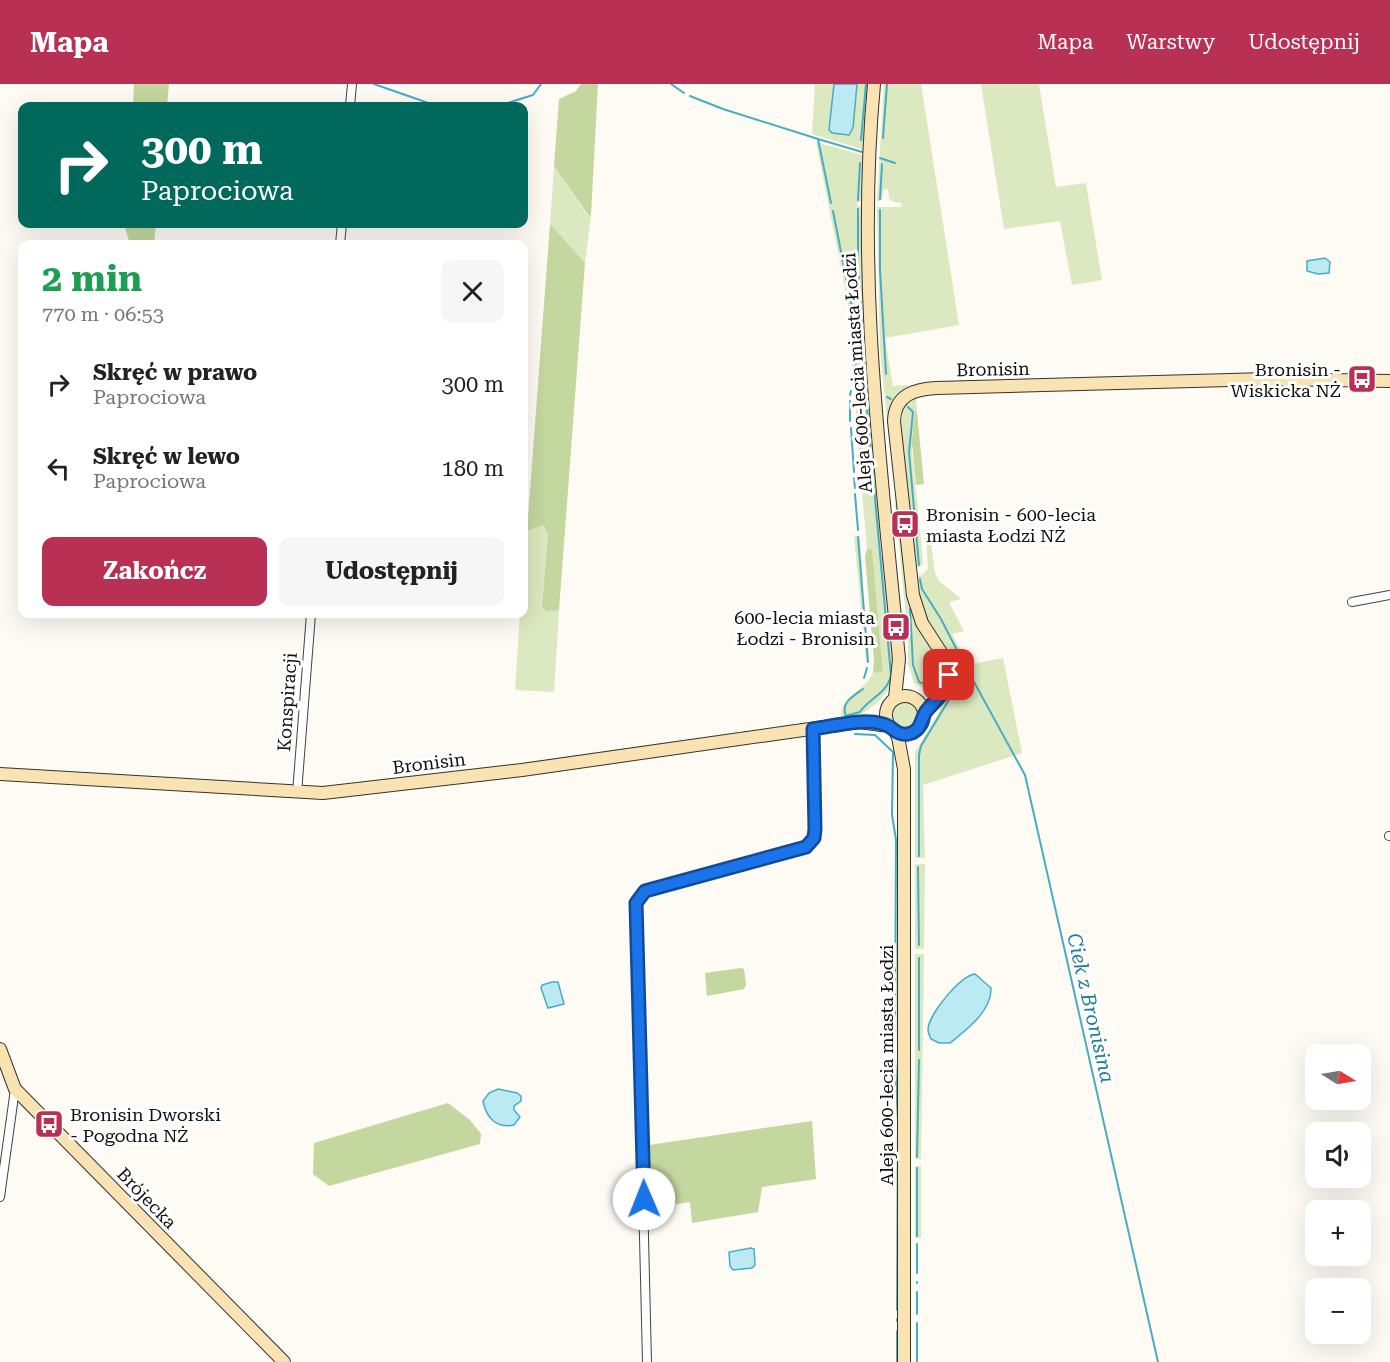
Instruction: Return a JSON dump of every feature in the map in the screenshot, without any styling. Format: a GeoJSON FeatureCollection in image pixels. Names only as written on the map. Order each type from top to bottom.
{"type":"FeatureCollection","features":[{"type":"Feature","properties":{"kind":"street"},"geometry":{"type":"LineString","coordinates":[[350,102],[352,84]]}},
{"type":"Feature","properties":{"kind":"street","name":"Aleja 600-lecia miasta Łodzi"},"geometry":{"type":"LineString","coordinates":[[874,84],[867,182],[868,313],[899,659],[895,698]]}},
{"type":"Feature","properties":{"kind":"street","name":"Bronisin"},"geometry":{"type":"LineString","coordinates":[[944,689],[948,679],[947,666],[922,623],[911,584],[894,422],[896,407],[907,394],[922,389],[945,388],[1267,379],[1390,381]]}},
{"type":"Feature","properties":{"kind":"street"},"geometry":{"type":"LineString","coordinates":[[1352,602],[1390,595]]}},
{"type":"Feature","properties":{"kind":"street","name":"Konspiracji"},"geometry":{"type":"LineString","coordinates":[[297,793],[311,618]]}},
{"type":"Feature","properties":{"kind":"street","name":"Aleja 600-lecia miasta Łodzi"},"geometry":{"type":"LineString","coordinates":[[899,659],[914,698]]}},
{"type":"Feature","properties":{"kind":"street"},"geometry":{"type":"LineString","coordinates":[[944,689],[940,698],[924,714],[922,723],[911,733],[892,729],[886,719],[886,709],[895,698],[930,697],[944,689]]}},
{"type":"Feature","properties":{"kind":"street"},"geometry":{"type":"LineString","coordinates":[[914,698],[924,714]]}},
{"type":"Feature","properties":{"kind":"street","name":"Bronisin"},"geometry":{"type":"LineString","coordinates":[[0,774],[323,793],[510,771],[813,729],[859,722],[886,709]]}},
{"type":"Feature","properties":{"kind":"street","name":"Bronisin"},"geometry":{"type":"LineString","coordinates":[[859,722],[892,729]]}},
{"type":"Feature","properties":{"kind":"street"},"geometry":{"type":"LineString","coordinates":[[647,1362],[636,903],[645,891],[806,847],[814,838],[815,829],[813,729]]}},
{"type":"Feature","properties":{"kind":"street","name":"Aleja 600-lecia miasta Łodzi"},"geometry":{"type":"LineString","coordinates":[[892,729],[898,737],[904,769],[904,1362]]}},
{"type":"Feature","properties":{"kind":"street","name":"Aleja 600-lecia miasta Łodzi"},"geometry":{"type":"LineString","coordinates":[[904,769],[911,733]]}},
{"type":"Feature","properties":{"kind":"street","name":"Brójecka"},"geometry":{"type":"LineString","coordinates":[[0,1049],[15,1089],[284,1362]]}},
{"type":"Feature","properties":{"kind":"street"},"geometry":{"type":"LineString","coordinates":[[0,1197],[15,1089]]}},
{"type":"Feature","properties":{"kind":"green space"},"geometry":{"type":"Polygon","coordinates":[[[134,84],[169,84],[167,102],[133,102],[134,84]]]}},
{"type":"Feature","properties":{"kind":"green space"},"geometry":{"type":"Polygon","coordinates":[[[581,84],[598,84],[591,215],[588,215],[554,166],[559,99],[576,91],[581,84]]]}},
{"type":"Feature","properties":{"kind":"green space"},"geometry":{"type":"Polygon","coordinates":[[[815,84],[869,84],[862,200],[857,205],[862,207],[868,372],[882,536],[880,536],[881,555],[884,556],[894,675],[888,690],[876,704],[860,714],[845,719],[841,715],[845,703],[870,679],[873,673],[883,671],[872,549],[867,549],[856,422],[856,409],[865,405],[865,394],[857,393],[853,386],[850,313],[816,142],[862,155],[862,149],[812,134],[815,84]]]}},
{"type":"Feature","properties":{"kind":"green space"},"geometry":{"type":"Polygon","coordinates":[[[884,84],[921,84],[959,325],[885,338],[893,386],[908,385],[890,450],[880,349],[877,207],[901,207],[901,203],[889,199],[888,189],[884,189],[882,200],[877,202],[884,84]]]}},
{"type":"Feature","properties":{"kind":"green space"},"geometry":{"type":"Polygon","coordinates":[[[981,84],[1039,84],[1056,187],[1086,183],[1102,280],[1072,285],[1060,221],[1004,229],[981,84]]]}},
{"type":"Feature","properties":{"kind":"green space"},"geometry":{"type":"Polygon","coordinates":[[[554,166],[587,215],[591,215],[585,263],[550,224],[554,166]]]}},
{"type":"Feature","properties":{"kind":"green space"},"geometry":{"type":"Polygon","coordinates":[[[550,224],[585,263],[559,610],[547,612],[542,607],[548,533],[543,525],[528,531],[550,224]]]}},
{"type":"Feature","properties":{"kind":"green space"},"geometry":{"type":"Polygon","coordinates":[[[125,228],[156,228],[154,240],[129,240],[125,228]]]}},
{"type":"Feature","properties":{"kind":"green space"},"geometry":{"type":"Polygon","coordinates":[[[916,398],[917,412],[912,451],[923,561],[922,566],[914,568],[901,421],[905,405],[916,398]]]}},
{"type":"Feature","properties":{"kind":"green space"},"geometry":{"type":"Polygon","coordinates":[[[915,412],[917,412],[924,484],[916,485],[912,442],[915,412]]]}},
{"type":"Feature","properties":{"kind":"green space"},"geometry":{"type":"Polygon","coordinates":[[[895,503],[897,503],[908,589],[939,658],[944,675],[939,689],[933,694],[914,683],[908,664],[908,638],[895,503]]]}},
{"type":"Feature","properties":{"kind":"green space"},"geometry":{"type":"Polygon","coordinates":[[[543,525],[548,533],[542,607],[547,612],[559,610],[554,692],[515,690],[520,618],[528,618],[528,531],[543,525]]]}},
{"type":"Feature","properties":{"kind":"green space"},"geometry":{"type":"Polygon","coordinates":[[[929,528],[935,573],[939,581],[961,599],[949,602],[964,631],[952,634],[968,665],[1003,658],[1022,753],[923,785],[925,858],[915,858],[915,752],[939,712],[941,703],[954,680],[959,678],[951,657],[928,622],[916,582],[915,576],[922,575],[928,569],[926,534],[929,528]]]}},
{"type":"Feature","properties":{"kind":"green space"},"geometry":{"type":"Polygon","coordinates":[[[854,535],[860,537],[868,662],[866,662],[854,535]]]}},
{"type":"Feature","properties":{"kind":"green space"},"geometry":{"type":"Polygon","coordinates":[[[867,549],[872,549],[883,672],[873,673],[874,660],[865,556],[867,549]]]}},
{"type":"Feature","properties":{"kind":"green space"},"geometry":{"type":"Polygon","coordinates":[[[903,700],[914,704],[919,715],[915,717],[918,721],[913,727],[905,730],[895,727],[890,715],[894,713],[891,709],[896,703],[903,700]]]}},
{"type":"Feature","properties":{"kind":"green space"},"geometry":{"type":"Polygon","coordinates":[[[915,864],[925,864],[924,949],[915,949],[915,864]]]}},
{"type":"Feature","properties":{"kind":"green space"},"geometry":{"type":"Polygon","coordinates":[[[915,954],[924,954],[921,1159],[915,1159],[915,954]]]}},
{"type":"Feature","properties":{"kind":"green space"},"geometry":{"type":"Polygon","coordinates":[[[744,969],[746,984],[744,989],[707,996],[705,973],[744,969]]]}},
{"type":"Feature","properties":{"kind":"green space"},"geometry":{"type":"Polygon","coordinates":[[[448,1103],[470,1120],[481,1134],[480,1144],[329,1186],[313,1174],[314,1143],[448,1103]]]}},
{"type":"Feature","properties":{"kind":"green space"},"geometry":{"type":"Polygon","coordinates":[[[812,1121],[816,1179],[762,1187],[758,1212],[692,1223],[690,1202],[652,1208],[649,1145],[812,1121]]]}},
{"type":"Feature","properties":{"kind":"green space"},"geometry":{"type":"Polygon","coordinates":[[[915,1166],[921,1166],[921,1238],[915,1238],[915,1166]]]}},
{"type":"Feature","properties":{"kind":"water"},"geometry":{"type":"Polygon","coordinates":[[[834,84],[857,84],[853,128],[849,135],[832,133],[829,130],[834,84]]]}},
{"type":"Feature","properties":{"kind":"water"},"geometry":{"type":"Polygon","coordinates":[[[1325,258],[1330,262],[1329,273],[1318,274],[1307,271],[1307,261],[1325,258]]]}},
{"type":"Feature","properties":{"kind":"water"},"geometry":{"type":"Polygon","coordinates":[[[975,974],[991,988],[983,1012],[950,1043],[939,1043],[931,1039],[928,1031],[929,1023],[939,1006],[961,981],[975,974]]]}},
{"type":"Feature","properties":{"kind":"water"},"geometry":{"type":"Polygon","coordinates":[[[558,982],[564,1004],[548,1008],[541,988],[542,985],[558,982]]]}},
{"type":"Feature","properties":{"kind":"water"},"geometry":{"type":"Polygon","coordinates":[[[498,1089],[521,1096],[521,1101],[514,1106],[514,1110],[520,1117],[514,1125],[502,1125],[489,1117],[483,1101],[489,1093],[498,1089]]]}},
{"type":"Feature","properties":{"kind":"water"},"geometry":{"type":"Polygon","coordinates":[[[754,1249],[755,1265],[752,1268],[733,1270],[730,1266],[729,1252],[754,1249]]]}},
{"type":"Feature","properties":{"kind":"waterway","name":"Ciek z Bronisina"},"geometry":{"type":"LineString","coordinates":[[374,84],[426,102]]}},
{"type":"Feature","properties":{"kind":"waterway","name":"Ciek z Bronisina"},"geometry":{"type":"LineString","coordinates":[[511,102],[533,95],[541,84]]}},
{"type":"Feature","properties":{"kind":"waterway","name":"Ciek z Bronisina"},"geometry":{"type":"LineString","coordinates":[[671,84],[684,93]]}},
{"type":"Feature","properties":{"kind":"waterway"},"geometry":{"type":"LineString","coordinates":[[861,140],[866,84]]}},
{"type":"Feature","properties":{"kind":"waterway"},"geometry":{"type":"LineString","coordinates":[[883,138],[887,84]]}},
{"type":"Feature","properties":{"kind":"waterway","name":"Ciek z Bronisina"},"geometry":{"type":"LineString","coordinates":[[690,96],[723,109],[818,139],[831,203]]}},
{"type":"Feature","properties":{"kind":"waterway"},"geometry":{"type":"LineString","coordinates":[[818,139],[862,152]]}},
{"type":"Feature","properties":{"kind":"waterway"},"geometry":{"type":"LineString","coordinates":[[880,158],[895,163]]}},
{"type":"Feature","properties":{"kind":"waterway"},"geometry":{"type":"LineString","coordinates":[[858,200],[860,163]]}},
{"type":"Feature","properties":{"kind":"waterway"},"geometry":{"type":"LineString","coordinates":[[880,199],[882,164]]}},
{"type":"Feature","properties":{"kind":"waterway"},"geometry":{"type":"LineString","coordinates":[[858,209],[858,268],[865,374]]}},
{"type":"Feature","properties":{"kind":"waterway"},"geometry":{"type":"LineString","coordinates":[[880,210],[880,270],[886,374]]}},
{"type":"Feature","properties":{"kind":"waterway","name":"Ciek z Bronisina"},"geometry":{"type":"LineString","coordinates":[[833,211],[852,308],[856,372],[865,386]]}},
{"type":"Feature","properties":{"kind":"waterway"},"geometry":{"type":"LineString","coordinates":[[856,388],[862,383]]}},
{"type":"Feature","properties":{"kind":"waterway"},"geometry":{"type":"LineString","coordinates":[[850,395],[851,391]]}},
{"type":"Feature","properties":{"kind":"waterway","name":"Ciek z Bronisina"},"geometry":{"type":"LineString","coordinates":[[887,397],[891,399]]}},
{"type":"Feature","properties":{"kind":"waterway"},"geometry":{"type":"LineString","coordinates":[[850,401],[850,421]]}},
{"type":"Feature","properties":{"kind":"waterway","name":"Ciek z Bronisina"},"geometry":{"type":"LineString","coordinates":[[908,407],[913,412],[909,452],[919,565]]}},
{"type":"Feature","properties":{"kind":"waterway"},"geometry":{"type":"LineString","coordinates":[[845,716],[860,712],[886,687],[891,675],[867,410]]}},
{"type":"Feature","properties":{"kind":"waterway"},"geometry":{"type":"LineString","coordinates":[[851,428],[854,472]]}},
{"type":"Feature","properties":{"kind":"waterway"},"geometry":{"type":"LineString","coordinates":[[854,478],[855,488]]}},
{"type":"Feature","properties":{"kind":"waterway"},"geometry":{"type":"LineString","coordinates":[[855,494],[858,530]]}},
{"type":"Feature","properties":{"kind":"waterway"},"geometry":{"type":"LineString","coordinates":[[858,537],[868,662]]}},
{"type":"Feature","properties":{"kind":"waterway","name":"Ciek z Bronisina"},"geometry":{"type":"LineString","coordinates":[[920,579],[922,589],[941,619],[965,666]]}},
{"type":"Feature","properties":{"kind":"waterway"},"geometry":{"type":"LineString","coordinates":[[910,609],[913,665],[919,682],[931,686],[940,680]]}},
{"type":"Feature","properties":{"kind":"waterway"},"geometry":{"type":"LineString","coordinates":[[864,678],[867,668]]}},
{"type":"Feature","properties":{"kind":"waterway","name":"Ciek z Bronisina"},"geometry":{"type":"LineString","coordinates":[[968,671],[1025,775],[1158,1362]]}},
{"type":"Feature","properties":{"kind":"waterway"},"geometry":{"type":"LineString","coordinates":[[846,716],[846,704],[863,689]]}},
{"type":"Feature","properties":{"kind":"waterway"},"geometry":{"type":"LineString","coordinates":[[919,856],[919,755],[921,746],[950,698]]}},
{"type":"Feature","properties":{"kind":"waterway"},"geometry":{"type":"LineString","coordinates":[[855,734],[875,735],[893,752],[892,815],[896,840],[895,1051]]}},
{"type":"Feature","properties":{"kind":"waterway"},"geometry":{"type":"LineString","coordinates":[[918,867],[919,945]]}},
{"type":"Feature","properties":{"kind":"waterway"},"geometry":{"type":"LineString","coordinates":[[919,958],[919,1050]]}},
{"type":"Feature","properties":{"kind":"waterway"},"geometry":{"type":"LineString","coordinates":[[917,1157],[919,1060]]}},
{"type":"Feature","properties":{"kind":"waterway"},"geometry":{"type":"LineString","coordinates":[[895,1061],[898,1121],[897,1310]]}},
{"type":"Feature","properties":{"kind":"waterway"},"geometry":{"type":"LineString","coordinates":[[917,1168],[917,1236]]}},
{"type":"Feature","properties":{"kind":"waterway"},"geometry":{"type":"LineString","coordinates":[[917,1244],[917,1273]]}},
{"type":"Feature","properties":{"kind":"waterway"},"geometry":{"type":"LineString","coordinates":[[917,1292],[917,1314]]}},
{"type":"Feature","properties":{"kind":"waterway"},"geometry":{"type":"LineString","coordinates":[[917,1323],[917,1362]]}},
{"type":"Feature","properties":{"kind":"waterway"},"geometry":{"type":"LineString","coordinates":[[897,1331],[897,1362]]}},
{"type":"Feature","properties":{"kind":"place","name":"Bronisin - Wiskicka NŻ"},"geometry":{"type":"Point","coordinates":[1362,379]}},
{"type":"Feature","properties":{"kind":"place","name":"Bronisin - 600-lecia miasta Łodzi NŻ"},"geometry":{"type":"Point","coordinates":[905,524]}},
{"type":"Feature","properties":{"kind":"place","name":"600-lecia miasta Łodzi - Bronisin"},"geometry":{"type":"Point","coordinates":[896,627]}},
{"type":"Feature","properties":{"kind":"place","name":"Bronisin Dworski - Pogodna NŻ"},"geometry":{"type":"Point","coordinates":[49,1124]}},
{"type":"Feature","properties":{"kind":"route"},"geometry":{"type":"LineString","coordinates":[[644,1199],[636,903],[640,896],[645,891],[668,884],[806,847],[814,838],[815,829],[813,729],[859,722],[882,723],[900,734],[911,733],[919,728],[924,714],[942,695],[949,675]]}}]}
